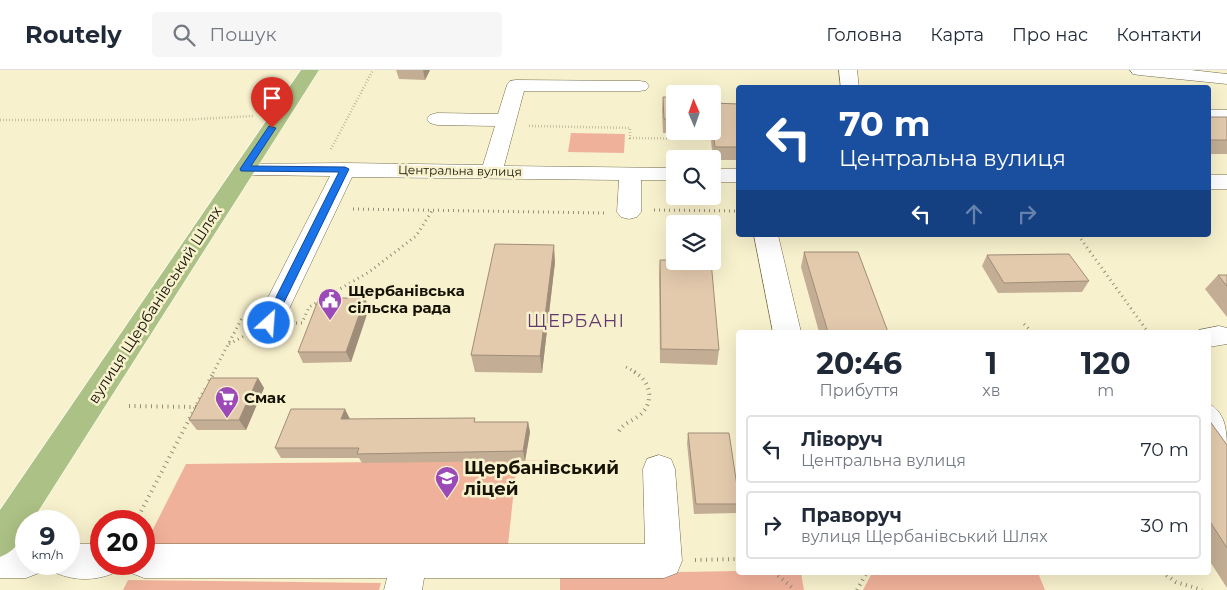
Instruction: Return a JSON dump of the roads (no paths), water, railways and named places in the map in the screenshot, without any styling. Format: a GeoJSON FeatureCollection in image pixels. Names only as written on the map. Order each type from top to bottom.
{"type":"FeatureCollection","features":[{"type":"Feature","properties":{"kind":"main road","name":"вулиця Щербанівський Шлях"},"geometry":{"type":"LineString","coordinates":[[0,540],[310,70]]}},
{"type":"Feature","properties":{"kind":"street"},"geometry":{"type":"LineString","coordinates":[[848,70],[850,85]]}},
{"type":"Feature","properties":{"kind":"street"},"geometry":{"type":"LineString","coordinates":[[1139,70],[1227,80]]}},
{"type":"Feature","properties":{"kind":"street"},"geometry":{"type":"LineString","coordinates":[[492,171],[516,85],[640,86]]}},
{"type":"Feature","properties":{"kind":"street"},"geometry":{"type":"LineString","coordinates":[[1211,116],[1227,116]]}},
{"type":"Feature","properties":{"kind":"street"},"geometry":{"type":"LineString","coordinates":[[437,119],[504,123]]}},
{"type":"Feature","properties":{"kind":"street","name":"Центральна вулиця"},"geometry":{"type":"LineString","coordinates":[[245,169],[666,174]]}},
{"type":"Feature","properties":{"kind":"street"},"geometry":{"type":"LineString","coordinates":[[269,323],[345,169]]}},
{"type":"Feature","properties":{"kind":"street"},"geometry":{"type":"LineString","coordinates":[[629,211],[630,173]]}},
{"type":"Feature","properties":{"kind":"street"},"geometry":{"type":"LineString","coordinates":[[721,175],[736,176]]}},
{"type":"Feature","properties":{"kind":"street"},"geometry":{"type":"LineString","coordinates":[[1211,182],[1227,182]]}},
{"type":"Feature","properties":{"kind":"street"},"geometry":{"type":"LineString","coordinates":[[766,237],[787,330]]}},
{"type":"Feature","properties":{"kind":"street"},"geometry":{"type":"LineString","coordinates":[[1211,420],[1227,442]]}},
{"type":"Feature","properties":{"kind":"street"},"geometry":{"type":"LineString","coordinates":[[155,562],[406,576],[664,561],[659,468]]}},
{"type":"Feature","properties":{"kind":"street"},"geometry":{"type":"LineString","coordinates":[[0,561],[15,561]]}},
{"type":"Feature","properties":{"kind":"place","name":"Щербанівська сільска рада"},"geometry":{"type":"Point","coordinates":[330,321]}},
{"type":"Feature","properties":{"kind":"place","name":"Смак"},"geometry":{"type":"Point","coordinates":[227,419]}},
{"type":"Feature","properties":{"kind":"place","name":"Щербанівський ліцей"},"geometry":{"type":"Point","coordinates":[447,499]}},
{"type":"Feature","properties":{"kind":"district","name":"ЩЕРБАНІ"},"geometry":{"type":"Point","coordinates":[576,321]}}]}
